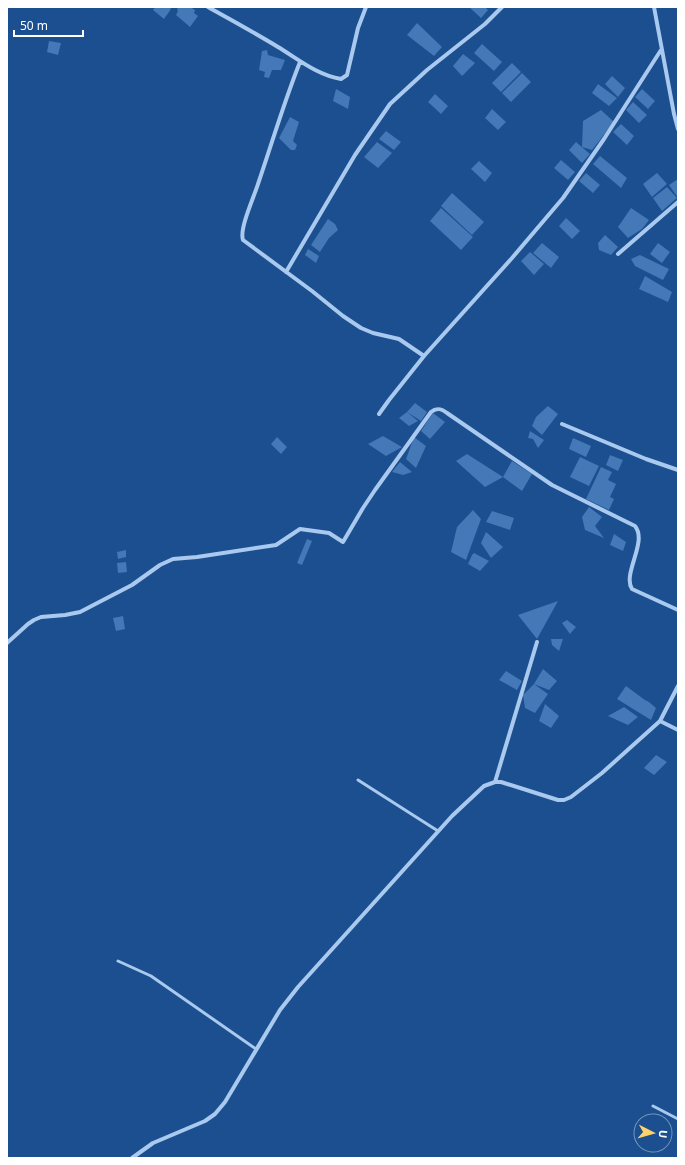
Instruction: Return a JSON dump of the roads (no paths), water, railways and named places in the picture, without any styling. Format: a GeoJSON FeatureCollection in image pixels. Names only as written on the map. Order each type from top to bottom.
{"type":"FeatureCollection","features":[{"type":"Feature","properties":{"kind":"street"},"geometry":{"type":"LineString","coordinates":[[208,7],[278,47],[300,62],[326,74],[339,78],[345,77],[349,69],[358,28],[366,7]]}},
{"type":"Feature","properties":{"kind":"street"},"geometry":{"type":"LineString","coordinates":[[286,272],[355,155],[390,104],[427,70],[485,24],[502,7]]}},
{"type":"Feature","properties":{"kind":"street"},"geometry":{"type":"LineString","coordinates":[[654,7],[661,50],[678,129]]}},
{"type":"Feature","properties":{"kind":"street"},"geometry":{"type":"LineString","coordinates":[[379,414],[424,356],[512,258],[563,198],[604,139],[661,50]]}},
{"type":"Feature","properties":{"kind":"street"},"geometry":{"type":"LineString","coordinates":[[300,62],[273,136],[242,236],[245,242],[361,328],[373,333],[399,339],[424,356]]}},
{"type":"Feature","properties":{"kind":"street"},"geometry":{"type":"LineString","coordinates":[[618,254],[678,202]]}},
{"type":"Feature","properties":{"kind":"street"},"geometry":{"type":"LineString","coordinates":[[7,642],[22,628],[34,620],[41,617],[80,612],[132,585],[160,565],[173,559],[197,557],[276,545],[300,529],[329,533],[343,542],[362,508],[431,412],[437,409],[447,413],[552,485],[635,526],[639,539],[630,579],[630,586],[678,610]]}},
{"type":"Feature","properties":{"kind":"street"},"geometry":{"type":"LineString","coordinates":[[562,424],[678,470]]}},
{"type":"Feature","properties":{"kind":"street"},"geometry":{"type":"LineString","coordinates":[[495,782],[537,642]]}},
{"type":"Feature","properties":{"kind":"street"},"geometry":{"type":"LineString","coordinates":[[132,1158],[153,1143],[205,1121],[215,1114],[225,1102],[283,1006],[298,987],[438,831],[481,788],[495,782],[507,783],[558,800],[569,799],[602,773],[660,722],[678,686]]}},
{"type":"Feature","properties":{"kind":"street"},"geometry":{"type":"LineString","coordinates":[[660,722],[678,730]]}},
{"type":"Feature","properties":{"kind":"lane"},"geometry":{"type":"LineString","coordinates":[[358,780],[438,831]]}},
{"type":"Feature","properties":{"kind":"lane"},"geometry":{"type":"LineString","coordinates":[[118,960],[151,976],[256,1049]]}},
{"type":"Feature","properties":{"kind":"lane"},"geometry":{"type":"LineString","coordinates":[[653,1106],[678,1119]]}}]}
